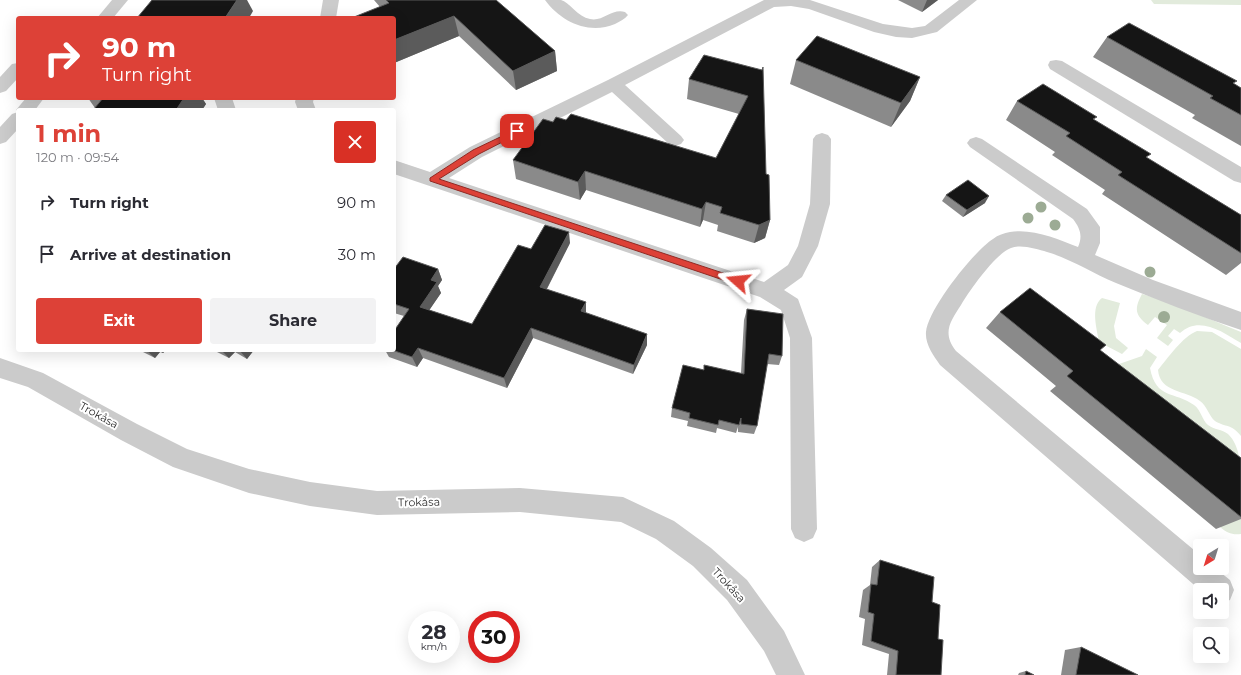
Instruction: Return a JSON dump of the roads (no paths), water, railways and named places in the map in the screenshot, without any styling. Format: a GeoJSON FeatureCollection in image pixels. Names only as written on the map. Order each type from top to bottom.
{"type":"FeatureCollection","features":[{"type":"Feature","properties":{"kind":"street"},"geometry":{"type":"LineString","coordinates":[[107,16],[120,0]]}},
{"type":"Feature","properties":{"kind":"street"},"geometry":{"type":"LineString","coordinates":[[328,16],[331,0]]}},
{"type":"Feature","properties":{"kind":"street"},"geometry":{"type":"LineString","coordinates":[[552,0],[572,17],[586,23],[601,23],[620,15]]}},
{"type":"Feature","properties":{"kind":"street"},"geometry":{"type":"LineString","coordinates":[[432,180],[476,152],[614,84],[772,1],[796,2],[823,8],[889,31],[910,34],[929,30],[969,0]]}},
{"type":"Feature","properties":{"kind":"street"},"geometry":{"type":"LineString","coordinates":[[1056,65],[1241,176]]}},
{"type":"Feature","properties":{"kind":"street"},"geometry":{"type":"LineString","coordinates":[[0,88],[16,70]]}},
{"type":"Feature","properties":{"kind":"street"},"geometry":{"type":"LineString","coordinates":[[614,84],[675,140]]}},
{"type":"Feature","properties":{"kind":"street"},"geometry":{"type":"LineString","coordinates":[[27,108],[34,100]]}},
{"type":"Feature","properties":{"kind":"street"},"geometry":{"type":"LineString","coordinates":[[0,138],[16,120]]}},
{"type":"Feature","properties":{"kind":"street"},"geometry":{"type":"LineString","coordinates":[[767,291],[795,271],[808,246],[820,204],[822,139]]}},
{"type":"Feature","properties":{"kind":"street"},"geometry":{"type":"LineString","coordinates":[[976,143],[1080,214],[1090,227],[1090,243],[1083,259]]}},
{"type":"Feature","properties":{"kind":"street"},"geometry":{"type":"LineString","coordinates":[[396,168],[767,291],[790,305],[801,338],[804,529]]}},
{"type":"Feature","properties":{"kind":"street"},"geometry":{"type":"LineString","coordinates":[[1212,583],[1126,508],[948,358],[939,344],[937,334],[938,325],[944,312],[974,272],[1000,245],[1014,239],[1026,239],[1046,244],[1139,283],[1241,321]]}},
{"type":"Feature","properties":{"kind":"street","name":"Trokåsa"},"geometry":{"type":"LineString","coordinates":[[0,368],[35,380],[129,432],[182,459],[249,481],[310,494],[377,503],[520,500],[623,510],[665,530],[702,557],[737,590],[774,641],[791,675]]}}]}
